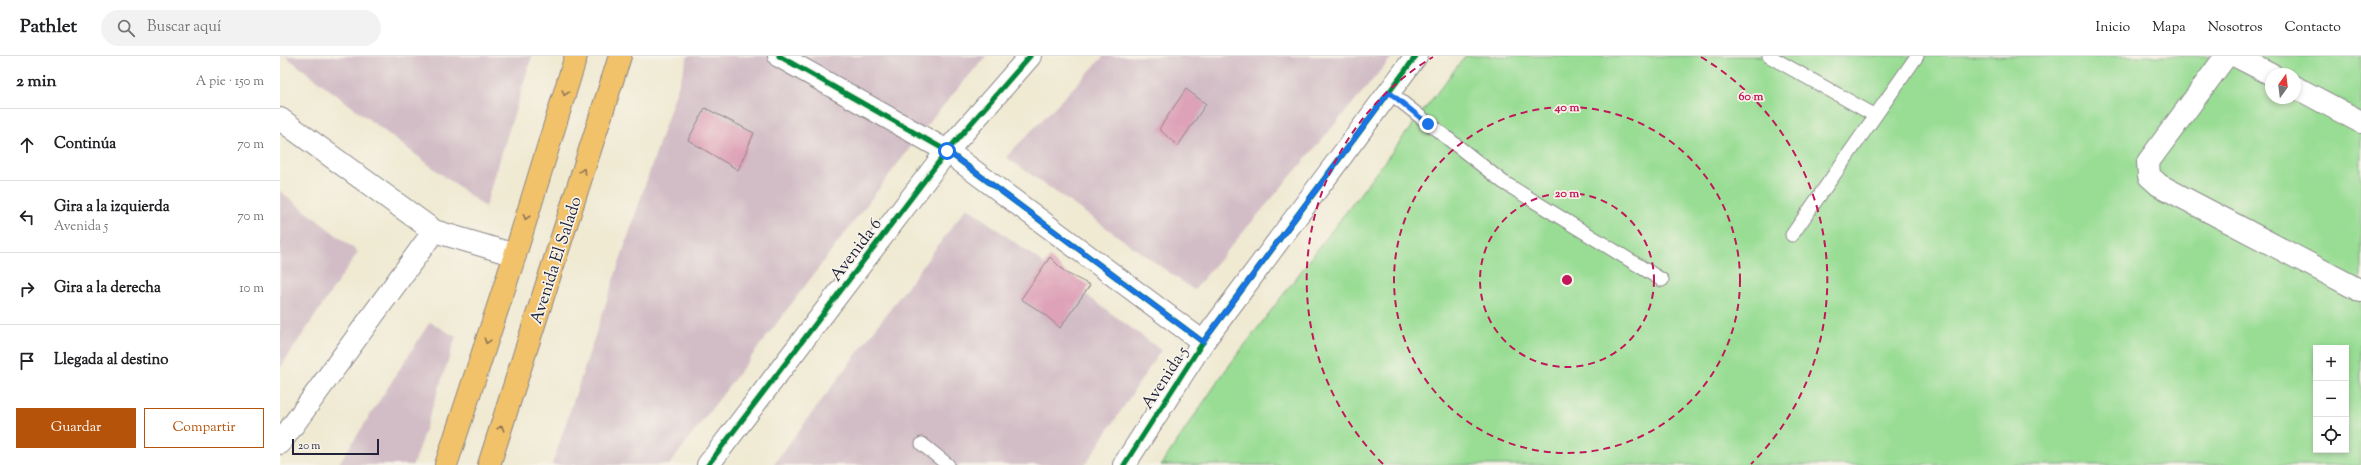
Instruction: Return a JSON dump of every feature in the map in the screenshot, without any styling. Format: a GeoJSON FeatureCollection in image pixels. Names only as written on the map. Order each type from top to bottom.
{"type":"FeatureCollection","features":[{"type":"Feature","properties":{"kind":"main road"},"geometry":{"type":"LineString","coordinates":[[446,465],[515,255],[576,56]]}},
{"type":"Feature","properties":{"kind":"main road","name":"Avenida El Salado"},"geometry":{"type":"LineString","coordinates":[[489,465],[620,56]]}},
{"type":"Feature","properties":{"kind":"street"},"geometry":{"type":"LineString","coordinates":[[779,56],[947,151],[1203,342]]}},
{"type":"Feature","properties":{"kind":"street","name":"Avenida 6"},"geometry":{"type":"LineString","coordinates":[[708,465],[947,151],[1030,56]]}},
{"type":"Feature","properties":{"kind":"street","name":"Avenida 5"},"geometry":{"type":"LineString","coordinates":[[1124,465],[1203,342],[1416,56]]}},
{"type":"Feature","properties":{"kind":"street"},"geometry":{"type":"LineString","coordinates":[[2226,56],[2148,162],[2149,176],[2159,185],[2361,290]]}},
{"type":"Feature","properties":{"kind":"street"},"geometry":{"type":"LineString","coordinates":[[2236,56],[2265,71]]}},
{"type":"Feature","properties":{"kind":"street"},"geometry":{"type":"LineString","coordinates":[[2301,90],[2361,122]]}},
{"type":"Feature","properties":{"kind":"street"},"geometry":{"type":"LineString","coordinates":[[280,119],[434,232],[515,255]]}},
{"type":"Feature","properties":{"kind":"street"},"geometry":{"type":"LineString","coordinates":[[280,443],[434,232]]}},
{"type":"Feature","properties":{"kind":"lane"},"geometry":{"type":"LineString","coordinates":[[1769,56],[1874,115]]}},
{"type":"Feature","properties":{"kind":"lane"},"geometry":{"type":"LineString","coordinates":[[1792,235],[1874,115],[1917,56]]}},
{"type":"Feature","properties":{"kind":"lane"},"geometry":{"type":"LineString","coordinates":[[1389,92],[1503,182],[1662,280]]}},
{"type":"Feature","properties":{"kind":"lane"},"geometry":{"type":"LineString","coordinates":[[922,444],[948,465]]}},
{"type":"Feature","properties":{"kind":"shaded area"},"geometry":{"type":"Polygon","coordinates":[[[285,56],[532,56],[485,207],[285,56]]]}},
{"type":"Feature","properties":{"kind":"shaded area"},"geometry":{"type":"Polygon","coordinates":[[[688,56],[986,56],[931,120],[669,465],[552,465],[688,56]]]}},
{"type":"Feature","properties":{"kind":"shaded area"},"geometry":{"type":"Polygon","coordinates":[[[1104,56],[1393,56],[1194,290],[1006,157],[1104,56]]]}},
{"type":"Feature","properties":{"kind":"shaded area"},"geometry":{"type":"Polygon","coordinates":[[[280,191],[358,252],[280,368],[280,191]]]}},
{"type":"Feature","properties":{"kind":"shaded area"},"geometry":{"type":"Polygon","coordinates":[[[967,207],[1161,350],[1085,465],[773,465],[967,207]]]}},
{"type":"Feature","properties":{"kind":"shaded area"},"geometry":{"type":"Polygon","coordinates":[[[430,322],[456,337],[413,465],[338,465],[430,322]]]}},
{"type":"Feature","properties":{"kind":"green space"},"geometry":{"type":"Polygon","coordinates":[[[1465,56],[2361,56],[2361,465],[1161,465],[1225,371],[1465,56]]]}},
{"type":"Feature","properties":{"kind":"building"},"geometry":{"type":"Polygon","coordinates":[[[1186,89],[1206,104],[1178,146],[1159,129],[1186,89]]]}},
{"type":"Feature","properties":{"kind":"building"},"geometry":{"type":"Polygon","coordinates":[[[705,108],[754,133],[738,170],[688,140],[705,108]]]}},
{"type":"Feature","properties":{"kind":"building"},"geometry":{"type":"Polygon","coordinates":[[[1050,257],[1066,273],[1090,285],[1060,328],[1043,313],[1021,299],[1050,257]]]}},
{"type":"Feature","properties":{"kind":"cycle path"},"geometry":{"type":"LineString","coordinates":[[779,56],[947,151],[1203,342]]}},
{"type":"Feature","properties":{"kind":"cycle path"},"geometry":{"type":"LineString","coordinates":[[708,465],[947,151],[1030,56]]}},
{"type":"Feature","properties":{"kind":"cycle path"},"geometry":{"type":"LineString","coordinates":[[1124,465],[1203,342],[1416,56]]}},
{"type":"Feature","properties":{"kind":"route"},"geometry":{"type":"LineString","coordinates":[[947,151],[1203,342],[1389,92],[1428,124]]}}]}
